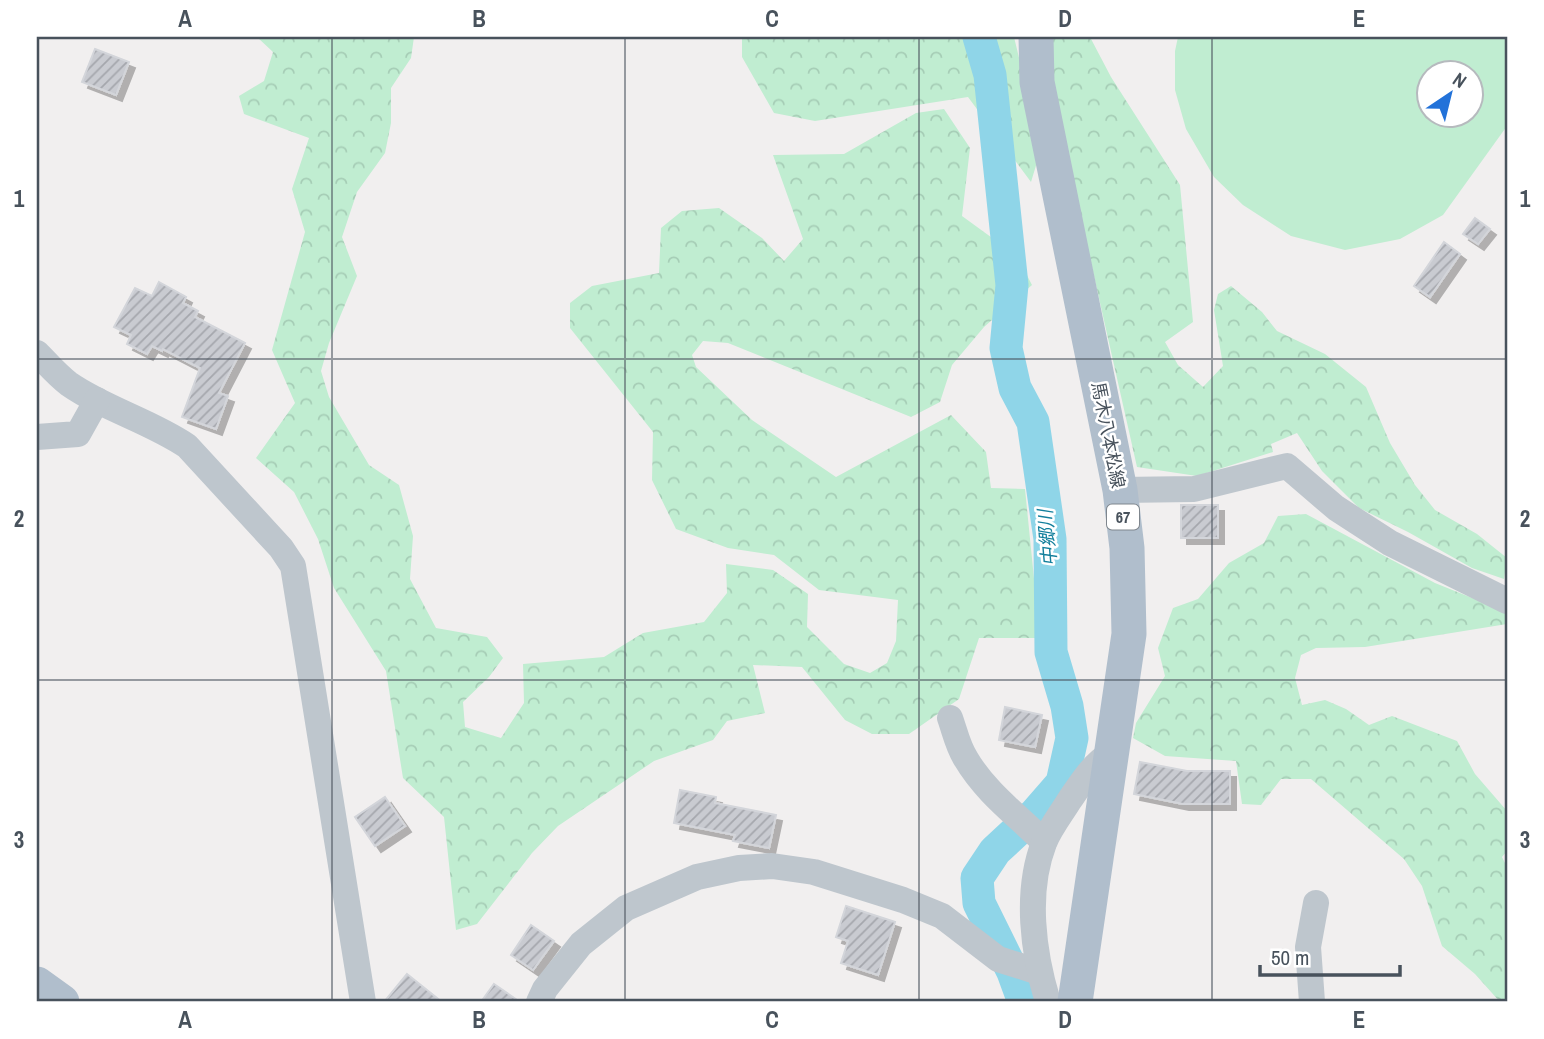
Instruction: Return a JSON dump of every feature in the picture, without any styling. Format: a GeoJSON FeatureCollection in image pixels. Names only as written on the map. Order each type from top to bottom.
{"type":"FeatureCollection","features":[{"type":"Feature","properties":{"kind":"main road","name":"馬木八本松線"},"geometry":{"type":"LineString","coordinates":[[1036,37],[1037,82],[1120,489],[1127,548],[1129,634],[1075,1002]]}},
{"type":"Feature","properties":{"kind":"main road"},"geometry":{"type":"LineString","coordinates":[[37,984],[62,1002]]}},
{"type":"Feature","properties":{"kind":"street"},"geometry":{"type":"LineString","coordinates":[[37,353],[68,383],[187,446],[281,548],[293,566],[363,1002]]}},
{"type":"Feature","properties":{"kind":"street"},"geometry":{"type":"LineString","coordinates":[[37,437],[78,434],[97,400]]}},
{"type":"Feature","properties":{"kind":"street"},"geometry":{"type":"LineString","coordinates":[[1120,489],[1194,489],[1287,466],[1336,508],[1390,543],[1507,601]]}},
{"type":"Feature","properties":{"kind":"street"},"geometry":{"type":"LineString","coordinates":[[950,718],[964,757],[981,781],[1001,804],[1031,830],[1035,878],[1034,906],[1019,966]]}},
{"type":"Feature","properties":{"kind":"street"},"geometry":{"type":"LineString","coordinates":[[1031,830],[1097,762],[1111,753]]}},
{"type":"Feature","properties":{"kind":"street"},"geometry":{"type":"LineString","coordinates":[[539,1002],[545,989],[580,944],[626,908],[697,877],[739,868],[772,866],[814,872],[903,900],[942,916],[1019,966],[1048,1002]]}},
{"type":"Feature","properties":{"kind":"street"},"geometry":{"type":"LineString","coordinates":[[1312,1002],[1308,947],[1316,902]]}},
{"type":"Feature","properties":{"kind":"green space"},"geometry":{"type":"Polygon","coordinates":[[[257,37],[414,37],[411,58],[391,88],[391,123],[385,153],[357,192],[342,237],[357,276],[329,343],[321,371],[329,397],[369,465],[399,485],[413,536],[410,579],[436,628],[487,637],[503,658],[489,677],[463,702],[465,727],[501,738],[524,703],[523,664],[604,657],[643,633],[704,622],[727,593],[726,564],[773,570],[808,594],[807,627],[844,664],[870,673],[887,663],[896,641],[898,600],[819,590],[774,555],[728,548],[676,529],[652,480],[653,432],[570,328],[570,303],[592,286],[659,273],[661,228],[682,211],[719,208],[762,238],[784,261],[803,239],[773,155],[844,154],[916,113],[944,109],[970,148],[962,216],[1017,256],[1032,285],[984,327],[952,365],[940,402],[911,417],[728,343],[703,341],[692,355],[696,367],[752,420],[836,477],[951,415],[986,452],[991,488],[1025,489],[1040,638],[979,638],[959,699],[909,734],[872,734],[845,720],[802,667],[753,665],[765,713],[727,721],[713,740],[654,761],[558,826],[532,853],[477,924],[456,930],[444,817],[403,778],[386,671],[334,588],[318,539],[294,492],[256,458],[295,403],[272,350],[305,232],[292,189],[309,138],[244,114],[239,96],[264,81],[273,52],[257,37]]]}},
{"type":"Feature","properties":{"kind":"green space"},"geometry":{"type":"Polygon","coordinates":[[[742,37],[1014,37],[1041,149],[1031,182],[968,97],[815,121],[774,113],[742,57],[742,37]]]}},
{"type":"Feature","properties":{"kind":"green space"},"geometry":{"type":"Polygon","coordinates":[[[1051,37],[1090,37],[1111,77],[1180,185],[1193,322],[1165,342],[1178,365],[1203,387],[1223,366],[1214,310],[1218,294],[1231,286],[1262,312],[1277,331],[1325,354],[1366,387],[1390,443],[1415,485],[1435,510],[1477,534],[1507,558],[1504,579],[1472,568],[1359,508],[1322,471],[1297,433],[1271,444],[1273,452],[1197,476],[1137,467],[1062,134],[1053,78],[1051,37]]]}},
{"type":"Feature","properties":{"kind":"green space"},"geometry":{"type":"Polygon","coordinates":[[[1178,37],[1507,37],[1507,126],[1443,215],[1400,239],[1345,250],[1291,236],[1243,205],[1214,177],[1186,129],[1175,90],[1175,51],[1178,37]]]}},
{"type":"Feature","properties":{"kind":"green space"},"geometry":{"type":"Polygon","coordinates":[[[1306,514],[1435,583],[1507,612],[1507,624],[1365,647],[1316,648],[1301,655],[1295,678],[1302,705],[1325,700],[1346,709],[1369,725],[1392,716],[1457,741],[1475,774],[1507,811],[1507,851],[1502,857],[1507,867],[1507,1002],[1500,1002],[1475,974],[1442,946],[1422,886],[1404,859],[1311,779],[1281,779],[1261,805],[1242,804],[1236,761],[1165,756],[1133,738],[1136,723],[1165,676],[1158,648],[1173,608],[1198,599],[1229,563],[1264,543],[1278,516],[1306,514]]]}},
{"type":"Feature","properties":{"kind":"building"},"geometry":{"type":"Polygon","coordinates":[[[95,49],[129,62],[116,95],[82,82],[95,49]]]}},
{"type":"Feature","properties":{"kind":"building"},"geometry":{"type":"Polygon","coordinates":[[[1475,218],[1490,229],[1478,244],[1463,234],[1475,218]]]}},
{"type":"Feature","properties":{"kind":"building"},"geometry":{"type":"Polygon","coordinates":[[[1444,242],[1460,254],[1430,297],[1414,286],[1444,242]]]}},
{"type":"Feature","properties":{"kind":"building"},"geometry":{"type":"Polygon","coordinates":[[[159,282],[186,297],[183,303],[198,311],[195,317],[245,343],[219,393],[228,396],[216,429],[182,417],[200,368],[152,346],[147,354],[127,344],[131,335],[114,327],[135,288],[152,296],[159,282]]]}},
{"type":"Feature","properties":{"kind":"building"},"geometry":{"type":"Polygon","coordinates":[[[1181,505],[1218,505],[1218,538],[1181,538],[1181,505]]]}},
{"type":"Feature","properties":{"kind":"building"},"geometry":{"type":"Polygon","coordinates":[[[1005,707],[1042,715],[1035,747],[999,740],[1005,707]]]}},
{"type":"Feature","properties":{"kind":"building"},"geometry":{"type":"Polygon","coordinates":[[[1140,762],[1187,771],[1230,771],[1230,804],[1183,804],[1134,794],[1140,762]]]}},
{"type":"Feature","properties":{"kind":"building"},"geometry":{"type":"Polygon","coordinates":[[[680,790],[716,797],[715,803],[776,815],[769,848],[733,841],[735,835],[674,823],[680,790]]]}},
{"type":"Feature","properties":{"kind":"building"},"geometry":{"type":"Polygon","coordinates":[[[385,797],[405,826],[375,846],[355,817],[385,797]]]}},
{"type":"Feature","properties":{"kind":"building"},"geometry":{"type":"Polygon","coordinates":[[[846,906],[895,922],[878,975],[841,963],[848,941],[836,937],[846,906]]]}},
{"type":"Feature","properties":{"kind":"building"},"geometry":{"type":"Polygon","coordinates":[[[531,925],[554,941],[533,970],[511,955],[531,925]]]}},
{"type":"Feature","properties":{"kind":"building"},"geometry":{"type":"Polygon","coordinates":[[[407,974],[442,1002],[384,1002],[407,974]]]}},
{"type":"Feature","properties":{"kind":"building"},"geometry":{"type":"Polygon","coordinates":[[[494,984],[520,1002],[481,1002],[494,984]]]}},
{"type":"Feature","properties":{"kind":"waterway","name":"中郷川"},"geometry":{"type":"LineString","coordinates":[[979,37],[990,75],[1012,285],[1006,348],[1015,388],[1033,422],[1050,539],[1051,652],[1067,706],[1072,738],[1062,783],[1035,814],[995,851],[977,878],[979,903],[1013,972],[1024,1002]]}}]}
